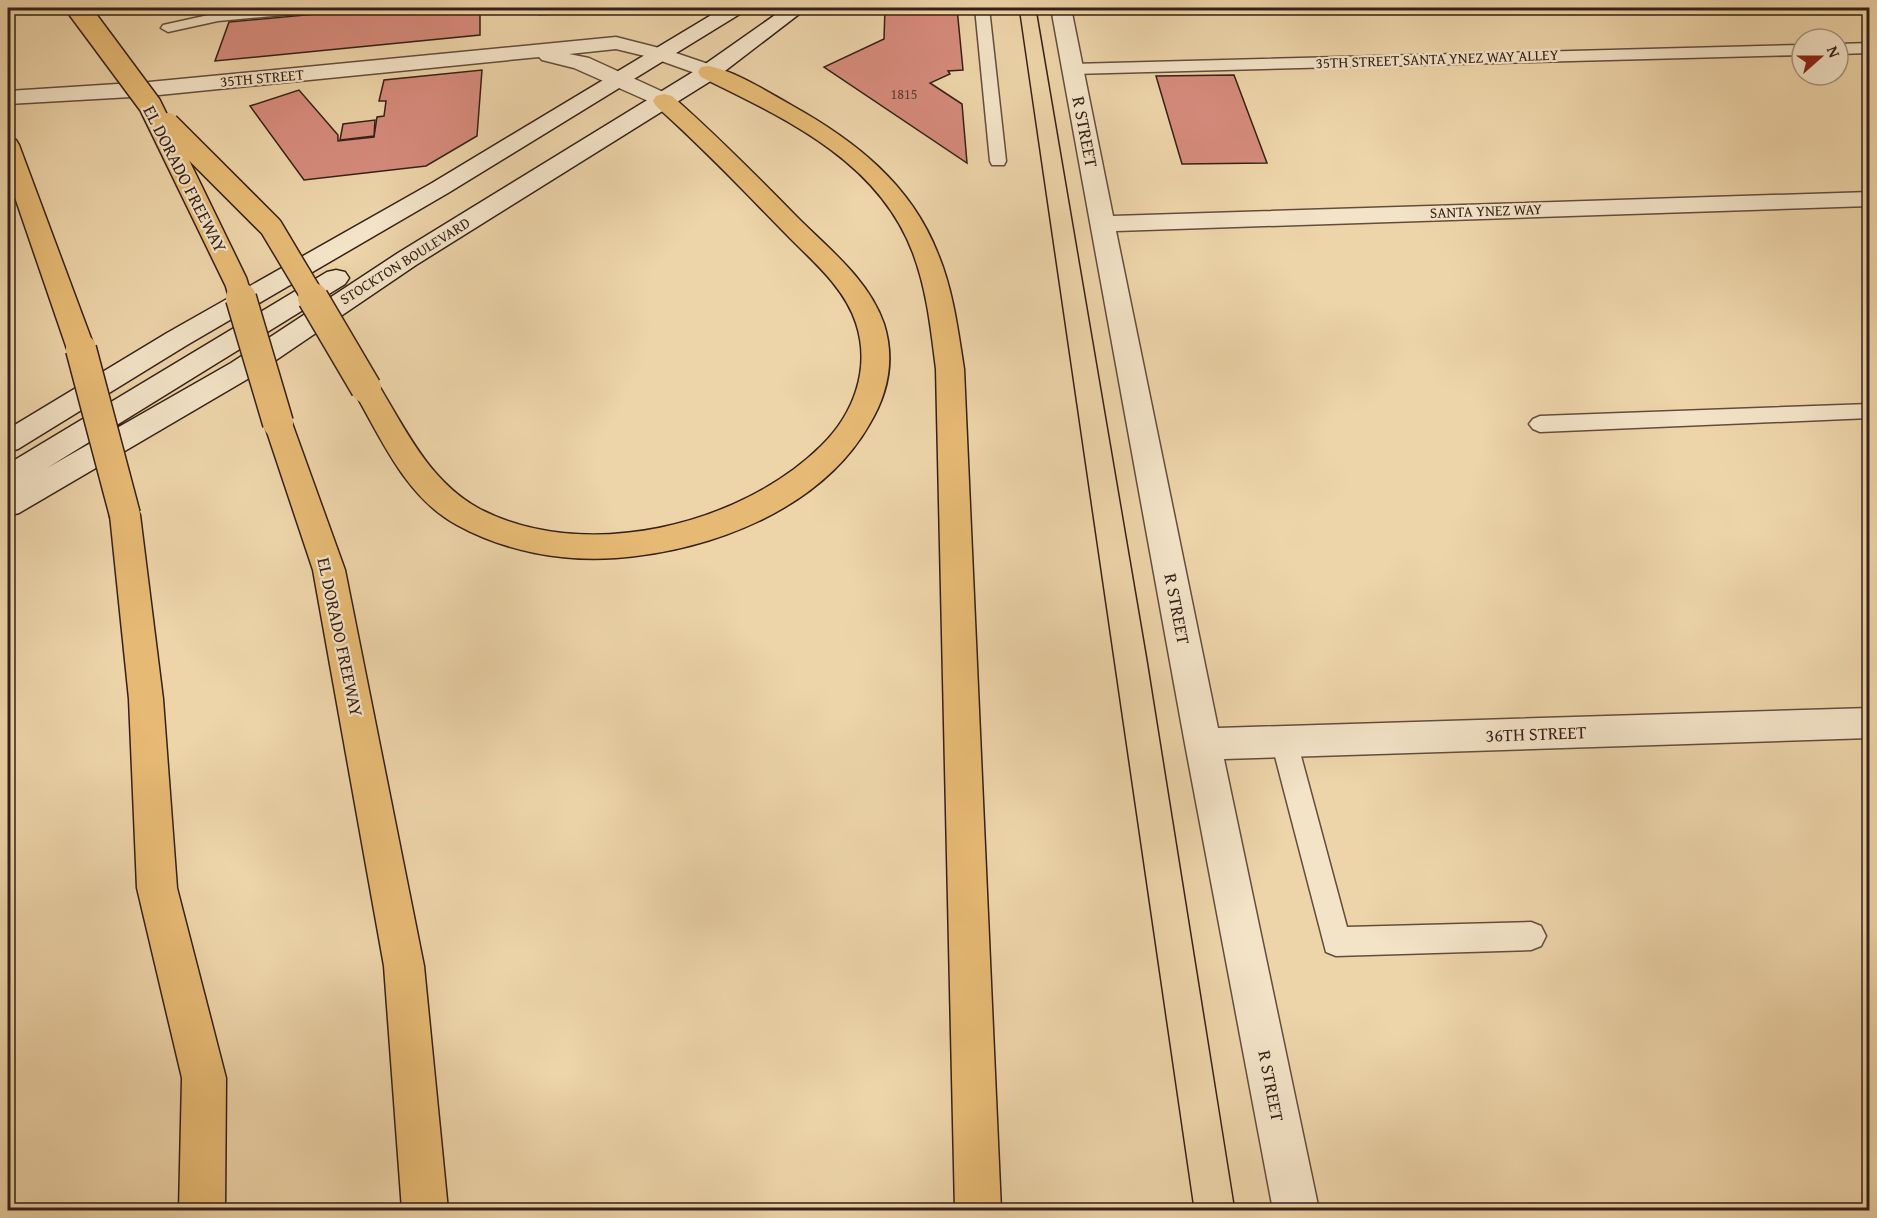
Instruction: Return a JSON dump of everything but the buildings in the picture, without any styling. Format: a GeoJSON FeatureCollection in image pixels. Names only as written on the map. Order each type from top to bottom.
{"type":"FeatureCollection","features":[{"type":"Feature","properties":{"kind":"highway","name":"EL DORADO FREEWAY"},"geometry":{"type":"LineString","coordinates":[[78,8],[150,105],[236,282],[278,423],[329,570],[404,966],[425,1210]]}},
{"type":"Feature","properties":{"kind":"highway"},"geometry":{"type":"LineString","coordinates":[[710,72],[841,143],[872,170],[911,220],[925,252],[937,293],[950,369],[978,1210]]}},
{"type":"Feature","properties":{"kind":"highway"},"geometry":{"type":"LineString","coordinates":[[150,105],[271,227],[426,485],[469,517],[510,535],[561,544],[615,546],[663,540],[717,526],[763,506],[802,481],[834,455],[857,424],[871,394],[876,362],[874,336],[863,308],[847,284],[743,174],[664,101]]}},
{"type":"Feature","properties":{"kind":"highway"},"geometry":{"type":"LineString","coordinates":[[8,145],[81,349],[125,515],[146,699],[157,888],[204,1078],[202,1210]]}},
{"type":"Feature","properties":{"kind":"street"},"geometry":{"type":"LineString","coordinates":[[8,442],[177,339],[440,188],[736,8]]}},
{"type":"Feature","properties":{"kind":"street","name":"STOCKTON BOULEVARD"},"geometry":{"type":"LineString","coordinates":[[8,505],[241,370],[407,259],[710,72],[797,8]]}},
{"type":"Feature","properties":{"kind":"street","name":"R STREET"},"geometry":{"type":"LineString","coordinates":[[1061,8],[1203,744],[1296,1210]]}},
{"type":"Feature","properties":{"kind":"street","name":"35TH STREET"},"geometry":{"type":"LineString","coordinates":[[8,98],[149,89],[616,43],[660,54],[710,72]]}},
{"type":"Feature","properties":{"kind":"street","name":"35TH STREET"},"geometry":{"type":"LineString","coordinates":[[517,54],[561,58],[581,63],[664,101]]}},
{"type":"Feature","properties":{"kind":"street"},"geometry":{"type":"LineString","coordinates":[[8,478],[393,243],[440,188]]}},
{"type":"Feature","properties":{"kind":"street","name":"SANTA YNEZ WAY"},"geometry":{"type":"LineString","coordinates":[[1103,224],[1869,199]]}},
{"type":"Feature","properties":{"kind":"street","name":"36TH STREET"},"geometry":{"type":"LineString","coordinates":[[1203,744],[1869,723]]}},
{"type":"Feature","properties":{"kind":"lane"},"geometry":{"type":"LineString","coordinates":[[168,28],[221,12],[316,8]]}},
{"type":"Feature","properties":{"kind":"lane"},"geometry":{"type":"LineString","coordinates":[[540,8],[540,10],[581,8]]}},
{"type":"Feature","properties":{"kind":"lane"},"geometry":{"type":"LineString","coordinates":[[982,8],[998,161]]}},
{"type":"Feature","properties":{"kind":"lane"},"geometry":{"type":"LineString","coordinates":[[1850,49],[1869,48]]}},
{"type":"Feature","properties":{"kind":"lane","name":"35TH STREET SANTA YNEZ WAY ALLEY"},"geometry":{"type":"LineString","coordinates":[[1072,69],[1790,50]]}},
{"type":"Feature","properties":{"kind":"lane"},"geometry":{"type":"LineString","coordinates":[[1540,424],[1869,411]]}},
{"type":"Feature","properties":{"kind":"lane"},"geometry":{"type":"LineString","coordinates":[[1284,741],[1336,942],[1531,936]]}},
{"type":"Feature","properties":{"kind":"tram line"},"geometry":{"type":"LineString","coordinates":[[1019,8],[1194,1210]]}},
{"type":"Feature","properties":{"kind":"tram line"},"geometry":{"type":"LineString","coordinates":[[1036,8],[1147,659],[1235,1210]]}}]}
